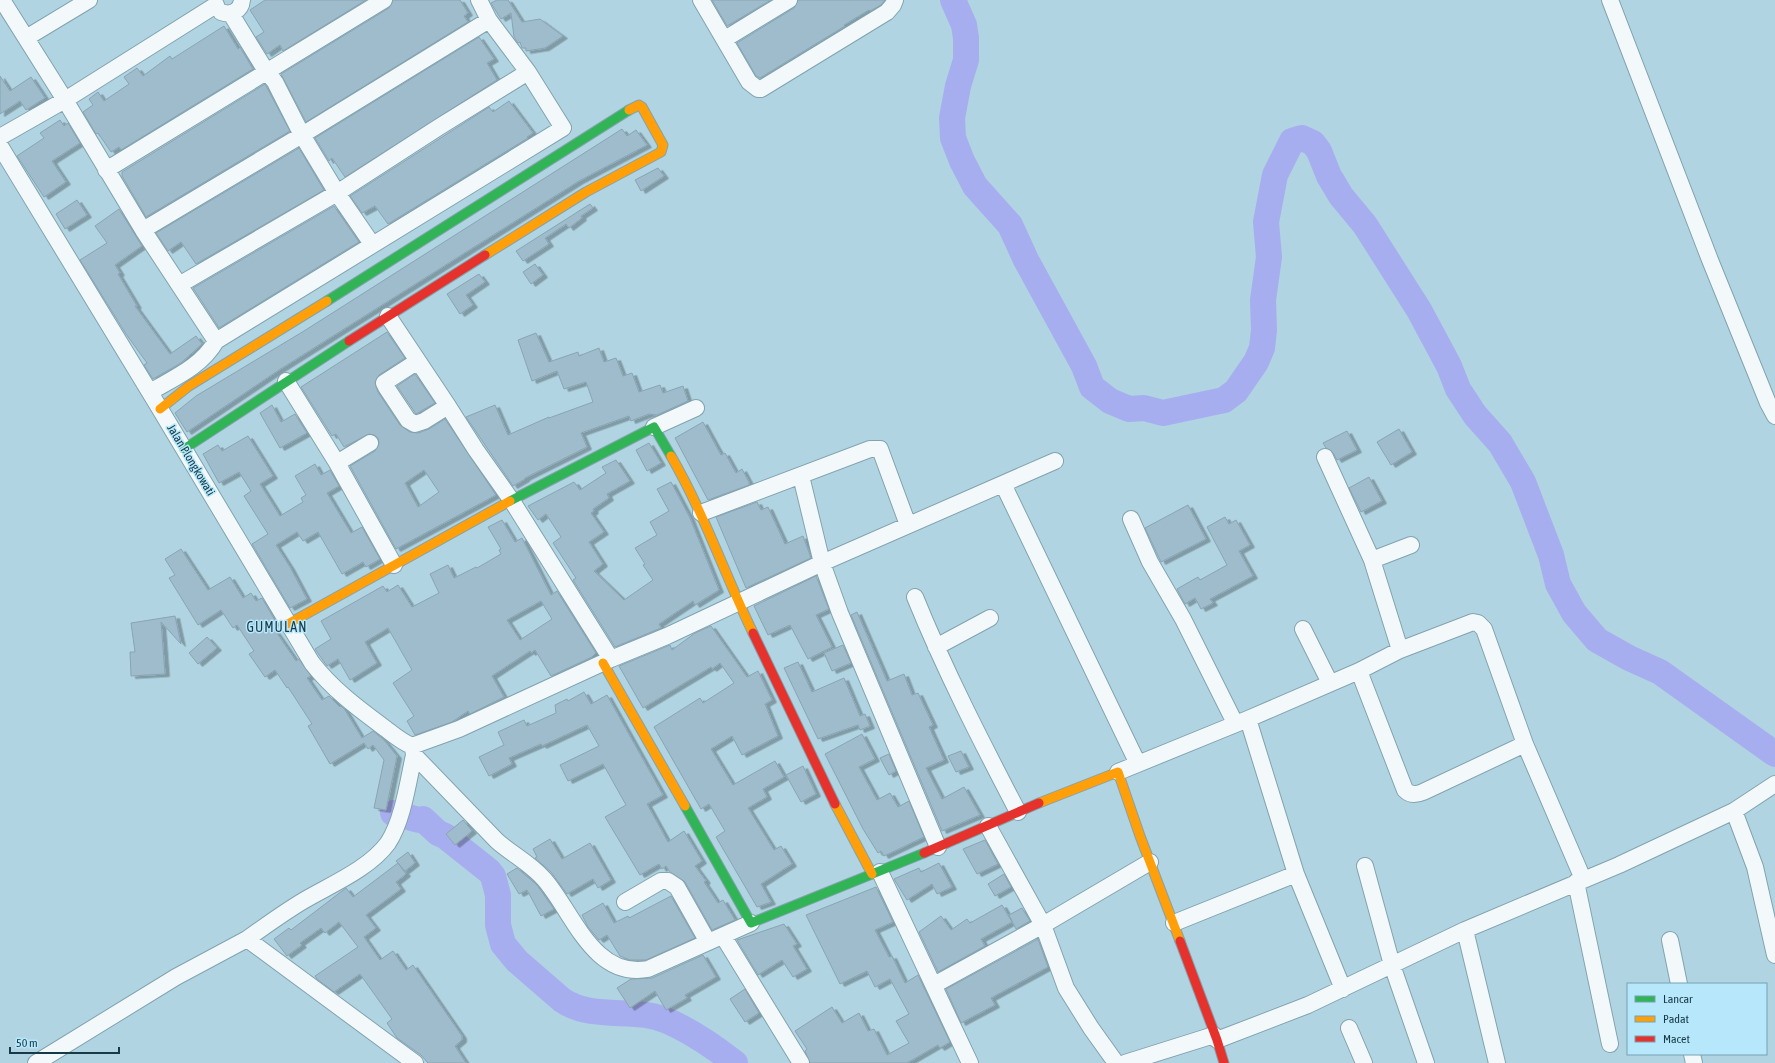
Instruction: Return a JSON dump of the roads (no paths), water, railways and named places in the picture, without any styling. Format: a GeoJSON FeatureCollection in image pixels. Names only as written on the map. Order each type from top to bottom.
{"type":"FeatureCollection","features":[{"type":"Feature","properties":{"kind":"street"},"geometry":{"type":"LineString","coordinates":[[2,0],[66,100],[106,170],[143,230],[216,341]]}},
{"type":"Feature","properties":{"kind":"street"},"geometry":{"type":"LineString","coordinates":[[26,38],[88,0]]}},
{"type":"Feature","properties":{"kind":"street"},"geometry":{"type":"LineString","coordinates":[[106,170],[271,74],[384,0]]}},
{"type":"Feature","properties":{"kind":"street"},"geometry":{"type":"LineString","coordinates":[[150,392],[201,360],[206,356],[216,341],[563,128],[528,72],[489,20],[479,0]]}},
{"type":"Feature","properties":{"kind":"street"},"geometry":{"type":"LineString","coordinates":[[701,0],[749,82],[755,89],[761,89],[887,12],[895,0]]}},
{"type":"Feature","properties":{"kind":"street"},"geometry":{"type":"LineString","coordinates":[[725,39],[789,0]]}},
{"type":"Feature","properties":{"kind":"street"},"geometry":{"type":"LineString","coordinates":[[1610,0],[1710,260],[1768,403],[1775,416]]}},
{"type":"Feature","properties":{"kind":"street"},"geometry":{"type":"LineString","coordinates":[[0,137],[66,100],[216,3],[222,12],[237,8],[302,135],[337,193],[372,244]]}},
{"type":"Feature","properties":{"kind":"street"},"geometry":{"type":"LineString","coordinates":[[143,230],[302,135],[489,20]]}},
{"type":"Feature","properties":{"kind":"street"},"geometry":{"type":"LineString","coordinates":[[179,285],[337,193],[528,72]]}},
{"type":"Feature","properties":{"kind":"street"},"geometry":{"type":"LineString","coordinates":[[160,409],[189,386],[350,287],[635,106],[639,105],[642,107],[661,141],[663,147],[661,152],[586,192],[286,381],[184,449]]}},
{"type":"Feature","properties":{"kind":"street","name":"Jalan Plongkowati"},"geometry":{"type":"LineString","coordinates":[[0,146],[150,392],[288,624],[312,663],[328,683],[367,716],[413,750],[497,840],[508,850],[535,868],[552,889],[588,943],[614,966],[638,971],[643,970],[751,923]]}},
{"type":"Feature","properties":{"kind":"street"},"geometry":{"type":"LineString","coordinates":[[388,316],[476,450],[512,501],[607,661],[751,923],[835,891],[1018,812],[1242,721],[1359,671],[1400,650],[1473,622],[1478,623],[1484,629],[1525,744],[1580,880],[1610,1044]]}},
{"type":"Feature","properties":{"kind":"street"},"geometry":{"type":"LineString","coordinates":[[418,361],[384,383],[386,387],[408,420],[415,424],[424,421],[448,406]]}},
{"type":"Feature","properties":{"kind":"street"},"geometry":{"type":"LineString","coordinates":[[286,381],[337,463],[394,565]]}},
{"type":"Feature","properties":{"kind":"street"},"geometry":{"type":"LineString","coordinates":[[288,624],[512,501],[654,427],[696,408]]}},
{"type":"Feature","properties":{"kind":"street"},"geometry":{"type":"LineString","coordinates":[[654,427],[680,470],[701,513],[738,602],[833,800],[876,873],[909,935],[970,1063]]}},
{"type":"Feature","properties":{"kind":"street"},"geometry":{"type":"LineString","coordinates":[[337,463],[370,443]]}},
{"type":"Feature","properties":{"kind":"street"},"geometry":{"type":"LineString","coordinates":[[701,513],[870,449],[880,449],[908,525]]}},
{"type":"Feature","properties":{"kind":"street"},"geometry":{"type":"LineString","coordinates":[[1325,457],[1372,560],[1400,650]]}},
{"type":"Feature","properties":{"kind":"street"},"geometry":{"type":"LineString","coordinates":[[36,1063],[176,977],[247,938],[301,902],[350,874],[376,856],[387,843],[396,827],[413,750],[607,661],[667,636],[822,563],[1055,461]]}},
{"type":"Feature","properties":{"kind":"street"},"geometry":{"type":"LineString","coordinates":[[801,476],[822,563],[840,613],[938,847]]}},
{"type":"Feature","properties":{"kind":"street"},"geometry":{"type":"LineString","coordinates":[[1003,484],[1138,764]]}},
{"type":"Feature","properties":{"kind":"street"},"geometry":{"type":"LineString","coordinates":[[1131,519],[1150,562],[1242,721],[1296,874],[1343,989]]}},
{"type":"Feature","properties":{"kind":"street"},"geometry":{"type":"LineString","coordinates":[[1372,560],[1411,545]]}},
{"type":"Feature","properties":{"kind":"street"},"geometry":{"type":"LineString","coordinates":[[915,597],[936,647],[974,729],[1018,812]]}},
{"type":"Feature","properties":{"kind":"street"},"geometry":{"type":"LineString","coordinates":[[936,647],[990,618]]}},
{"type":"Feature","properties":{"kind":"street"},"geometry":{"type":"LineString","coordinates":[[1303,628],[1330,683]]}},
{"type":"Feature","properties":{"kind":"street"},"geometry":{"type":"LineString","coordinates":[[1359,671],[1405,790],[1408,794],[1423,792],[1525,744]]}},
{"type":"Feature","properties":{"kind":"street"},"geometry":{"type":"LineString","coordinates":[[1118,772],[1150,862],[1216,1037],[1224,1063]]}},
{"type":"Feature","properties":{"kind":"street"},"geometry":{"type":"LineString","coordinates":[[1125,1063],[1216,1037],[1308,1005],[1465,930],[1618,865],[1734,811],[1775,784]]}},
{"type":"Feature","properties":{"kind":"street"},"geometry":{"type":"LineString","coordinates":[[1734,811],[1755,867],[1775,955]]}},
{"type":"Feature","properties":{"kind":"street"},"geometry":{"type":"LineString","coordinates":[[988,826],[1043,925],[1066,988],[1091,1028],[1116,1063]]}},
{"type":"Feature","properties":{"kind":"street"},"geometry":{"type":"LineString","coordinates":[[934,985],[1043,925],[1150,862]]}},
{"type":"Feature","properties":{"kind":"street"},"geometry":{"type":"LineString","coordinates":[[1365,866],[1392,965],[1425,1063]]}},
{"type":"Feature","properties":{"kind":"street"},"geometry":{"type":"LineString","coordinates":[[1174,923],[1296,874]]}},
{"type":"Feature","properties":{"kind":"street"},"geometry":{"type":"LineString","coordinates":[[625,902],[661,881],[668,881],[676,887],[708,942]]}},
{"type":"Feature","properties":{"kind":"street"},"geometry":{"type":"LineString","coordinates":[[1465,930],[1497,1063]]}},
{"type":"Feature","properties":{"kind":"street"},"geometry":{"type":"LineString","coordinates":[[723,936],[801,1063]]}},
{"type":"Feature","properties":{"kind":"street"},"geometry":{"type":"LineString","coordinates":[[247,938],[415,1063]]}},
{"type":"Feature","properties":{"kind":"street"},"geometry":{"type":"LineString","coordinates":[[1670,940],[1679,983]]}},
{"type":"Feature","properties":{"kind":"street"},"geometry":{"type":"LineString","coordinates":[[1349,1028],[1364,1063]]}},
{"type":"Feature","properties":{"kind":"waterway"},"geometry":{"type":"LineString","coordinates":[[953,0],[964,25],[966,38],[966,60],[958,86],[952,118],[953,138],[962,161],[975,186],[1010,225],[1026,260],[1084,366],[1092,387],[1110,401],[1129,409],[1144,408],[1163,413],[1224,400],[1236,391],[1256,362],[1262,348],[1264,330],[1263,300],[1269,257],[1266,222],[1275,175],[1292,141],[1302,138],[1313,143],[1319,151],[1329,176],[1341,196],[1365,225],[1419,310],[1449,366],[1458,389],[1475,415],[1500,443],[1523,482],[1551,555],[1558,584],[1574,613],[1597,640],[1629,658],[1660,672],[1775,754]]}},
{"type":"Feature","properties":{"kind":"waterway"},"geometry":{"type":"LineString","coordinates":[[393,813],[419,820],[423,819],[438,833],[445,836],[489,871],[493,876],[498,895],[498,925],[503,944],[517,961],[562,1000],[582,1009],[592,1011],[646,1015],[668,1021],[704,1041],[735,1063]]}},
{"type":"Feature","properties":{"kind":"district","name":"GUMULAN"},"geometry":{"type":"Point","coordinates":[277,627]}}]}
